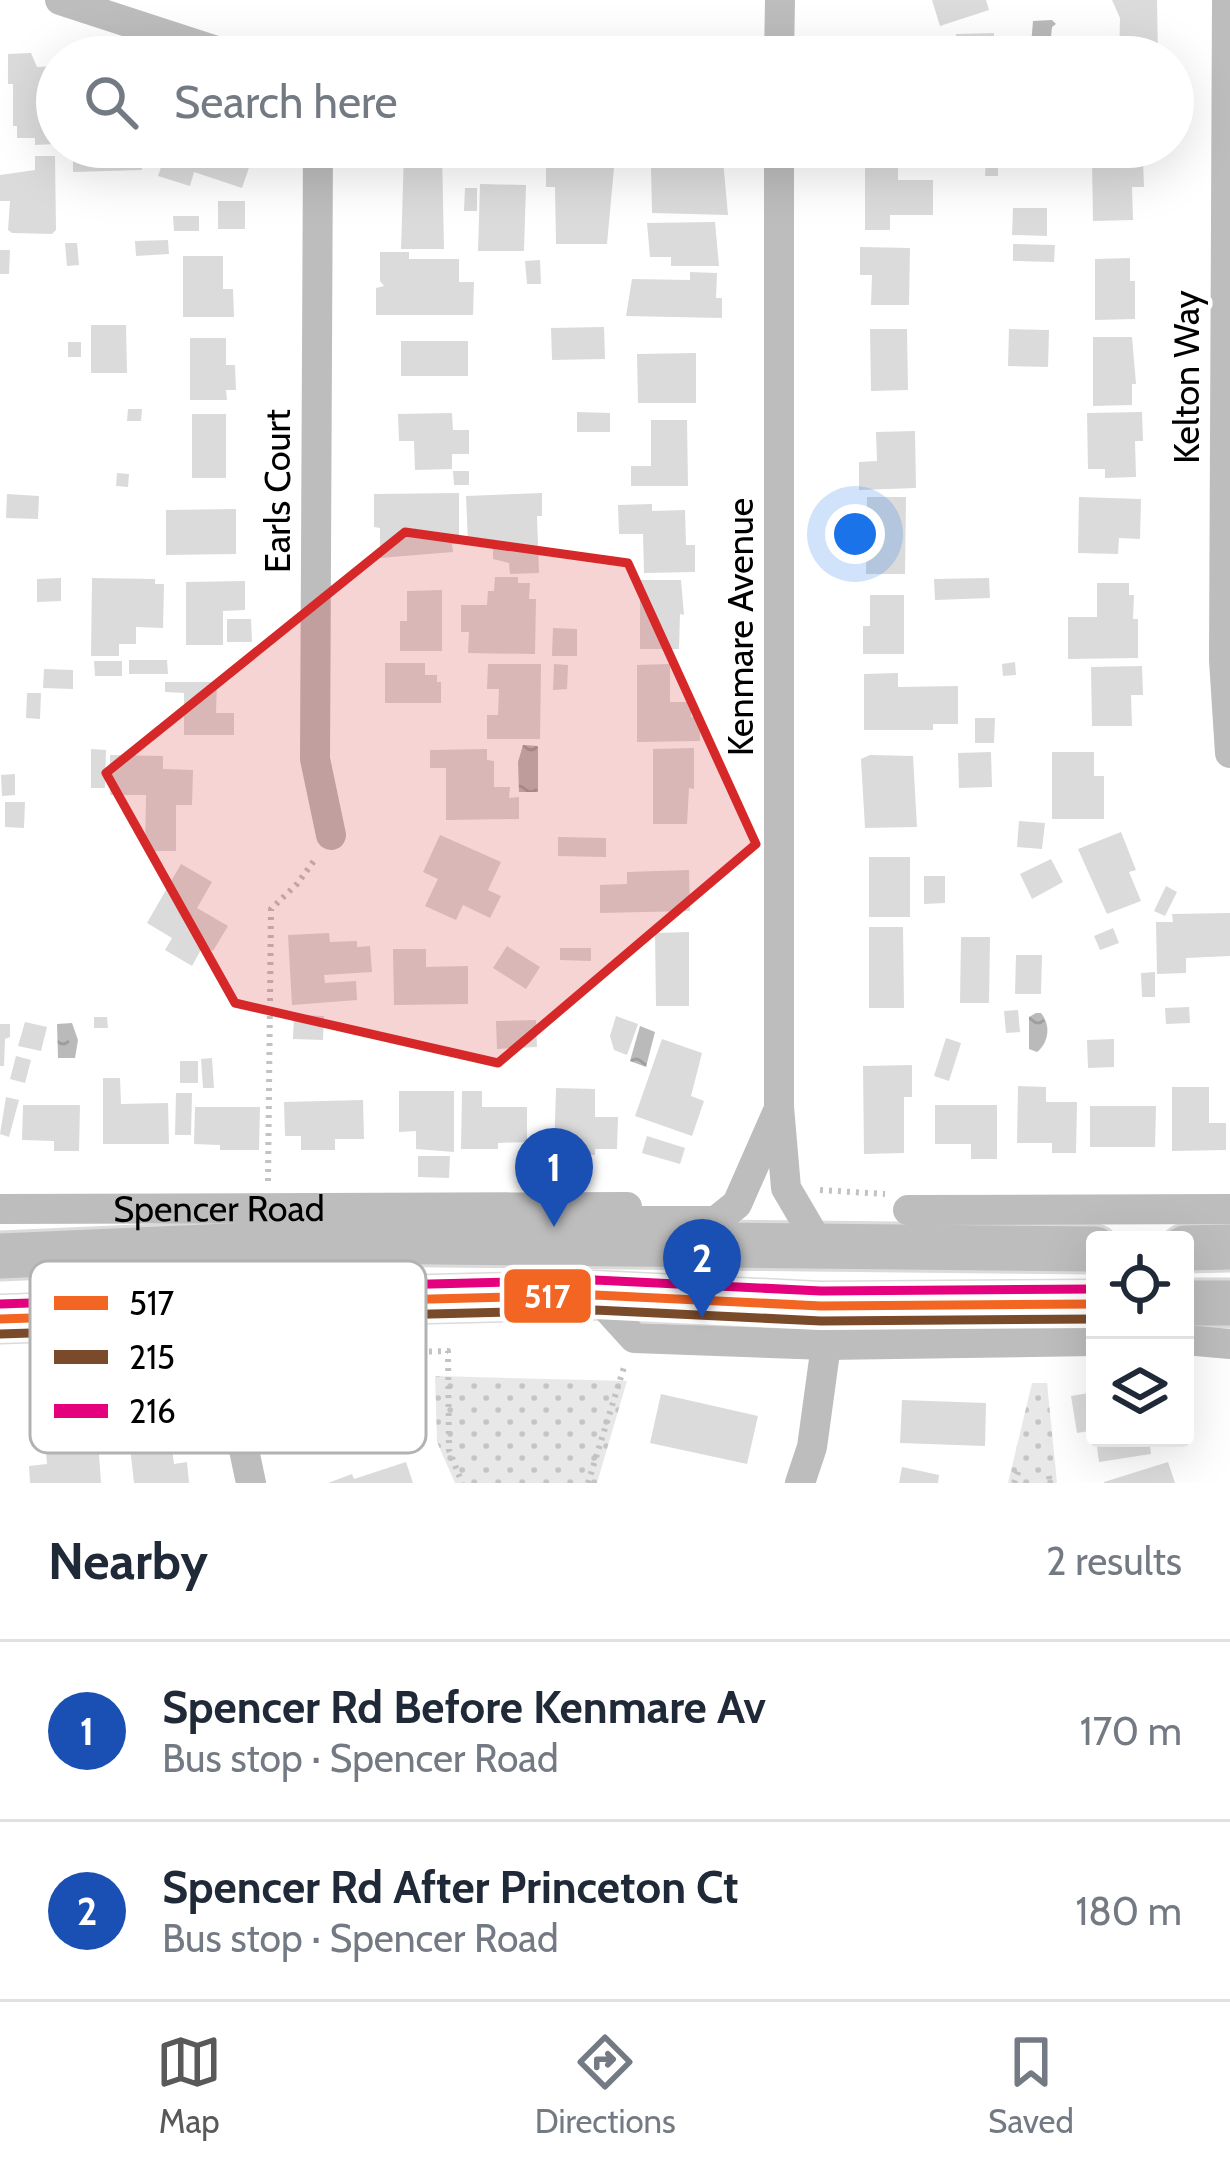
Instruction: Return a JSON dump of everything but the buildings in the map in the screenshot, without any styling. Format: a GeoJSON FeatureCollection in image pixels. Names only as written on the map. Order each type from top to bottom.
{"type":"FeatureCollection","features":[{"type":"Feature","properties":{"kind":"main road","name":"Spencer Road"},"geometry":{"type":"LineString","coordinates":[[0,1256],[345,1241],[435,1225],[588,1247],[1086,1249]]}},
{"type":"Feature","properties":{"kind":"main road"},"geometry":{"type":"LineString","coordinates":[[435,1225],[437,1265],[447,1277],[760,1280],[823,1326]]}},
{"type":"Feature","properties":{"kind":"main road"},"geometry":{"type":"LineString","coordinates":[[1194,1248],[1230,1247]]}},
{"type":"Feature","properties":{"kind":"main road"},"geometry":{"type":"LineString","coordinates":[[0,1274],[30,1272]]}},
{"type":"Feature","properties":{"kind":"main road"},"geometry":{"type":"LineString","coordinates":[[426,1299],[595,1295],[823,1326],[1086,1305]]}},
{"type":"Feature","properties":{"kind":"main road"},"geometry":{"type":"LineString","coordinates":[[426,1321],[502,1321],[536,1296]]}},
{"type":"Feature","properties":{"kind":"main road"},"geometry":{"type":"LineString","coordinates":[[1194,1304],[1230,1303]]}},
{"type":"Feature","properties":{"kind":"main road"},"geometry":{"type":"LineString","coordinates":[[0,1319],[30,1318]]}},
{"type":"Feature","properties":{"kind":"street"},"geometry":{"type":"LineString","coordinates":[[60,0],[171,36]]}},
{"type":"Feature","properties":{"kind":"street"},"geometry":{"type":"LineString","coordinates":[[779,36],[780,0]]}},
{"type":"Feature","properties":{"kind":"street","name":"Kelton Way"},"geometry":{"type":"LineString","coordinates":[[1227,0],[1224,659],[1230,753]]}},
{"type":"Feature","properties":{"kind":"street","name":"Earls Court"},"geometry":{"type":"LineString","coordinates":[[318,168],[315,759],[331,835]]}},
{"type":"Feature","properties":{"kind":"street","name":"Kenmare Avenue"},"geometry":{"type":"LineString","coordinates":[[779,168],[779,1107],[786,1188],[820,1246]]}},
{"type":"Feature","properties":{"kind":"street","name":"Kenmare Avenue"},"geometry":{"type":"LineString","coordinates":[[588,1247],[636,1221],[716,1221],[737,1204],[779,1107]]}},
{"type":"Feature","properties":{"kind":"street","name":"Spencer Road"},"geometry":{"type":"LineString","coordinates":[[0,1209],[435,1225],[627,1207]]}},
{"type":"Feature","properties":{"kind":"street"},"geometry":{"type":"LineString","coordinates":[[995,1250],[1035,1209]]}},
{"type":"Feature","properties":{"kind":"street"},"geometry":{"type":"LineString","coordinates":[[908,1210],[1230,1209]]}},
{"type":"Feature","properties":{"kind":"street"},"geometry":{"type":"LineString","coordinates":[[595,1295],[634,1338],[823,1326],[1086,1341]]}},
{"type":"Feature","properties":{"kind":"street"},"geometry":{"type":"LineString","coordinates":[[800,1483],[812,1447],[823,1326]]}},
{"type":"Feature","properties":{"kind":"street"},"geometry":{"type":"LineString","coordinates":[[1194,1341],[1230,1344]]}},
{"type":"Feature","properties":{"kind":"street"},"geometry":{"type":"LineString","coordinates":[[245,1453],[251,1483]]}},
{"type":"Feature","properties":{"kind":"path"},"geometry":{"type":"LineString","coordinates":[[267,1201],[271,909],[297,884],[331,835]]}},
{"type":"Feature","properties":{"kind":"path"},"geometry":{"type":"LineString","coordinates":[[588,1483],[634,1338]]}},
{"type":"Feature","properties":{"kind":"path"},"geometry":{"type":"LineString","coordinates":[[426,1352],[448,1351],[449,1450],[462,1483]]}},
{"type":"Feature","properties":{"kind":"path"},"geometry":{"type":"LineString","coordinates":[[1015,1483],[1020,1467]]}},
{"type":"Feature","properties":{"kind":"highlighted area"},"geometry":{"type":"Polygon","coordinates":[[[405,532],[628,563],[756,844],[498,1063],[235,1003],[106,773],[405,532]]]}},
{"type":"Feature","properties":{"kind":"shaded area"},"geometry":{"type":"Polygon","coordinates":[[[435,1376],[627,1381],[597,1483],[455,1483],[437,1442],[435,1376]]]}},
{"type":"Feature","properties":{"kind":"shaded area"},"geometry":{"type":"Polygon","coordinates":[[[1032,1383],[1047,1383],[1057,1483],[1008,1483],[1032,1383]]]}},
{"type":"Feature","properties":{"kind":"water"},"geometry":{"type":"Polygon","coordinates":[[[1052,20],[1056,24],[1051,36],[1032,36],[1033,21],[1052,20]]]}},
{"type":"Feature","properties":{"kind":"water"},"geometry":{"type":"Polygon","coordinates":[[[523,745],[538,746],[538,792],[519,792],[523,745]]]}},
{"type":"Feature","properties":{"kind":"water"},"geometry":{"type":"Polygon","coordinates":[[[1041,1013],[1047,1028],[1037,1052],[1029,1049],[1029,1017],[1041,1013]]]}},
{"type":"Feature","properties":{"kind":"water"},"geometry":{"type":"Polygon","coordinates":[[[72,1023],[78,1040],[75,1058],[58,1058],[57,1024],[72,1023]]]}},
{"type":"Feature","properties":{"kind":"water"},"geometry":{"type":"Polygon","coordinates":[[[640,1026],[655,1032],[646,1067],[630,1061],[640,1026]]]}},
{"type":"Feature","properties":{"kind":"transit line","name":"216"},"geometry":{"type":"LineString","coordinates":[[426,1284],[595,1280],[821,1291],[1086,1289]]}},
{"type":"Feature","properties":{"kind":"transit line","name":"517"},"geometry":{"type":"LineString","coordinates":[[426,1299],[595,1295],[821,1306],[1086,1304]]}},
{"type":"Feature","properties":{"kind":"transit line","name":"216"},"geometry":{"type":"LineString","coordinates":[[0,1304],[30,1303]]}},
{"type":"Feature","properties":{"kind":"transit line","name":"215"},"geometry":{"type":"LineString","coordinates":[[426,1314],[595,1310],[821,1321],[1086,1319]]}},
{"type":"Feature","properties":{"kind":"transit line","name":"517"},"geometry":{"type":"LineString","coordinates":[[0,1319],[30,1318]]}},
{"type":"Feature","properties":{"kind":"transit line","name":"215"},"geometry":{"type":"LineString","coordinates":[[0,1334],[30,1333]]}},
{"type":"Feature","properties":{"kind":"place","name":"Spencer Rd Before Kenmare Av"},"geometry":{"type":"Point","coordinates":[554,1227]}},
{"type":"Feature","properties":{"kind":"place","name":"Spencer Rd After Princeton Ct"},"geometry":{"type":"Point","coordinates":[702,1318]}}]}
